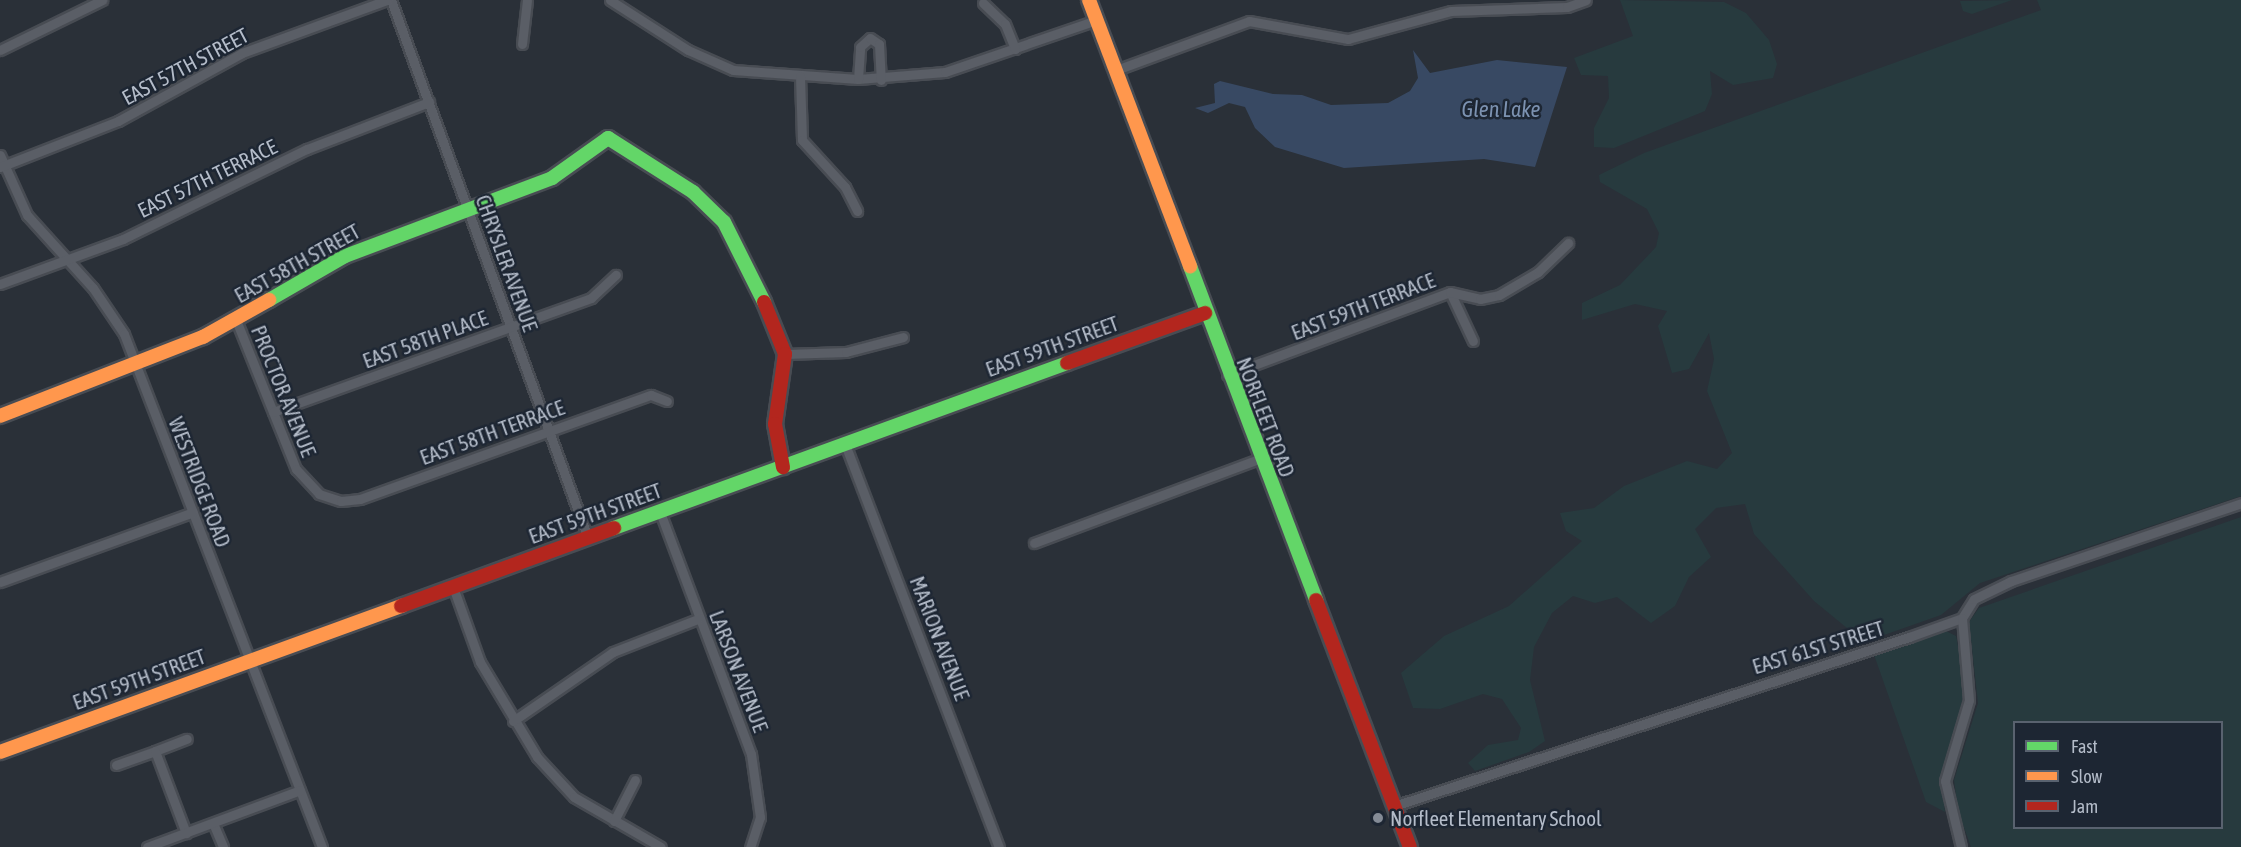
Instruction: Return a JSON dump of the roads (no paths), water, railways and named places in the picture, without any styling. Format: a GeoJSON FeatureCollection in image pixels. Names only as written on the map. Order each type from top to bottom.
{"type":"FeatureCollection","features":[{"type":"Feature","properties":{"kind":"street"},"geometry":{"type":"LineString","coordinates":[[0,50],[102,0]]}},
{"type":"Feature","properties":{"kind":"street","name":"CHRYSLER AVENUE"},"geometry":{"type":"LineString","coordinates":[[389,0],[429,102],[588,538]]}},
{"type":"Feature","properties":{"kind":"street","name":"EAST 57TH STREET"},"geometry":{"type":"LineString","coordinates":[[2,166],[118,121],[242,53],[389,0]]}},
{"type":"Feature","properties":{"kind":"street"},"geometry":{"type":"LineString","coordinates":[[522,44],[527,0]]}},
{"type":"Feature","properties":{"kind":"street"},"geometry":{"type":"LineString","coordinates":[[610,0],[717,65],[800,76],[881,80],[945,72],[1097,20]]}},
{"type":"Feature","properties":{"kind":"street","name":"NORFLEET ROAD"},"geometry":{"type":"LineString","coordinates":[[1089,0],[1227,375],[1410,847]]}},
{"type":"Feature","properties":{"kind":"street"},"geometry":{"type":"LineString","coordinates":[[1116,70],[1249,21],[1348,39],[1451,11],[1567,7],[1587,0]]}},
{"type":"Feature","properties":{"kind":"street"},"geometry":{"type":"LineString","coordinates":[[983,3],[1005,24],[1015,49]]}},
{"type":"Feature","properties":{"kind":"street"},"geometry":{"type":"LineString","coordinates":[[858,79],[860,47],[870,38],[879,44],[881,80]]}},
{"type":"Feature","properties":{"kind":"street"},"geometry":{"type":"LineString","coordinates":[[800,76],[802,140],[845,187],[857,211]]}},
{"type":"Feature","properties":{"kind":"street","name":"EAST 57TH TERRACE"},"geometry":{"type":"LineString","coordinates":[[0,284],[176,216],[307,149],[429,102]]}},
{"type":"Feature","properties":{"kind":"street","name":"EAST 58TH STREET"},"geometry":{"type":"LineString","coordinates":[[0,416],[136,366],[236,320],[345,256],[552,178],[608,138],[693,192],[724,222],[774,317],[785,354]]}},
{"type":"Feature","properties":{"kind":"street","name":"WESTRIDGE ROAD"},"geometry":{"type":"LineString","coordinates":[[0,155],[2,166],[27,214],[110,310],[136,366],[322,847]]}},
{"type":"Feature","properties":{"kind":"street","name":"EAST 59TH TERRACE"},"geometry":{"type":"LineString","coordinates":[[1227,375],[1450,292],[1480,299],[1499,295],[1538,272],[1568,243]]}},
{"type":"Feature","properties":{"kind":"street","name":"EAST 58TH PLACE"},"geometry":{"type":"LineString","coordinates":[[273,412],[591,298],[616,275]]}},
{"type":"Feature","properties":{"kind":"street"},"geometry":{"type":"LineString","coordinates":[[1450,292],[1473,341]]}},
{"type":"Feature","properties":{"kind":"street","name":"EAST 59TH STREET"},"geometry":{"type":"LineString","coordinates":[[0,752],[1205,312]]}},
{"type":"Feature","properties":{"kind":"street","name":"PROCTOR AVENUE"},"geometry":{"type":"LineString","coordinates":[[236,320],[302,479],[327,498]]}},
{"type":"Feature","properties":{"kind":"street"},"geometry":{"type":"LineString","coordinates":[[783,467],[775,424],[785,354],[846,352],[903,337]]}},
{"type":"Feature","properties":{"kind":"street","name":"EAST 58TH TERRACE"},"geometry":{"type":"LineString","coordinates":[[327,498],[360,499],[651,395],[667,400]]}},
{"type":"Feature","properties":{"kind":"street","name":"MARION AVENUE"},"geometry":{"type":"LineString","coordinates":[[845,444],[999,847]]}},
{"type":"Feature","properties":{"kind":"street"},"geometry":{"type":"LineString","coordinates":[[1034,543],[1259,459]]}},
{"type":"Feature","properties":{"kind":"street"},"geometry":{"type":"LineString","coordinates":[[1961,847],[1945,781],[1969,700],[1962,618],[1974,599],[2011,581],[2241,503]]}},
{"type":"Feature","properties":{"kind":"street"},"geometry":{"type":"LineString","coordinates":[[0,582],[192,512]]}},
{"type":"Feature","properties":{"kind":"street","name":"LARSON AVENUE"},"geometry":{"type":"LineString","coordinates":[[660,512],[759,784],[760,817],[750,847]]}},
{"type":"Feature","properties":{"kind":"street"},"geometry":{"type":"LineString","coordinates":[[453,587],[480,662],[513,721],[558,783],[614,821],[661,847]]}},
{"type":"Feature","properties":{"kind":"street"},"geometry":{"type":"LineString","coordinates":[[513,721],[613,652],[700,618]]}},
{"type":"Feature","properties":{"kind":"street","name":"EAST 61ST STREET"},"geometry":{"type":"LineString","coordinates":[[1394,807],[1962,618]]}},
{"type":"Feature","properties":{"kind":"street"},"geometry":{"type":"LineString","coordinates":[[116,765],[187,739]]}},
{"type":"Feature","properties":{"kind":"street"},"geometry":{"type":"LineString","coordinates":[[155,751],[186,833]]}},
{"type":"Feature","properties":{"kind":"street"},"geometry":{"type":"LineString","coordinates":[[614,821],[635,780]]}},
{"type":"Feature","properties":{"kind":"street"},"geometry":{"type":"LineString","coordinates":[[147,847],[300,790]]}},
{"type":"Feature","properties":{"kind":"street"},"geometry":{"type":"LineString","coordinates":[[213,824],[223,847]]}},
{"type":"Feature","properties":{"kind":"water","name":"Glen Lake"},"geometry":{"type":"Polygon","coordinates":[[[1413,50],[1430,73],[1497,60],[1567,67],[1535,167],[1484,159],[1344,168],[1275,147],[1255,128],[1245,107],[1229,103],[1208,113],[1195,108],[1215,103],[1214,84],[1220,81],[1273,94],[1302,95],[1331,105],[1388,103],[1410,91],[1418,78],[1413,50]]]}},
{"type":"Feature","properties":{"kind":"place","name":"Norfleet Elementary School"},"geometry":{"type":"Point","coordinates":[1378,818]}}]}
